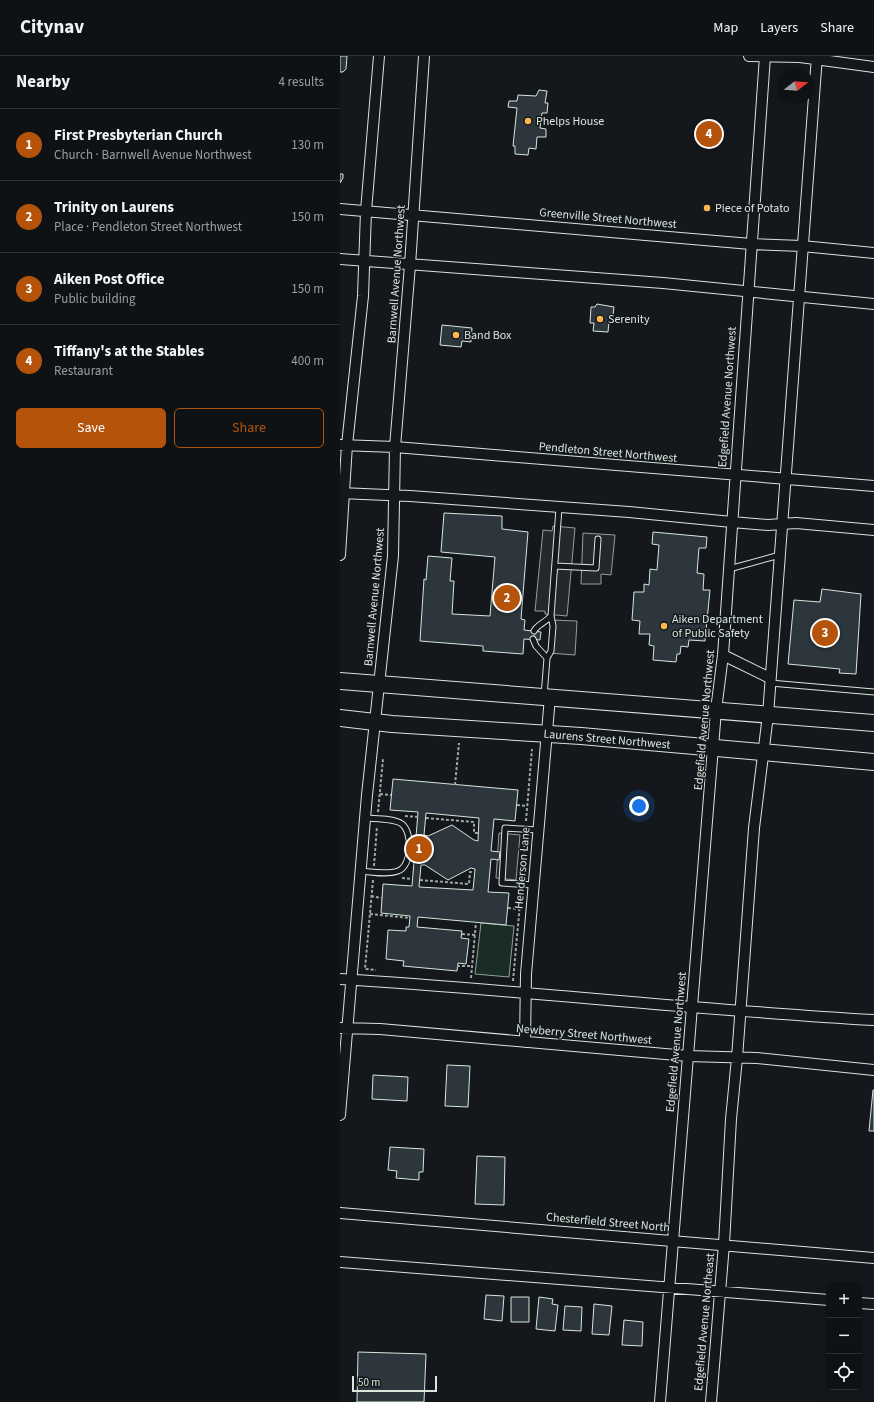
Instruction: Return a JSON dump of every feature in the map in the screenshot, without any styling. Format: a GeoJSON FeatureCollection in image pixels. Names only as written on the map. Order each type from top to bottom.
{"type":"FeatureCollection","features":[{"type":"Feature","properties":{"kind":"main road"},"geometry":{"type":"LineString","coordinates":[[340,681],[874,723]]}},
{"type":"Feature","properties":{"kind":"main road","name":"Laurens Street Northwest"},"geometry":{"type":"LineString","coordinates":[[340,718],[874,762]]}},
{"type":"Feature","properties":{"kind":"street"},"geometry":{"type":"LineString","coordinates":[[340,555],[343,445],[363,296],[366,211],[379,56]]}},
{"type":"Feature","properties":{"kind":"street","name":"Barnwell Avenue Northwest"},"geometry":{"type":"LineString","coordinates":[[340,1115],[344,1028],[352,980],[365,818],[392,556],[395,447],[410,265],[424,56]]}},
{"type":"Feature","properties":{"kind":"street"},"geometry":{"type":"LineString","coordinates":[[749,56],[817,58],[874,67]]}},
{"type":"Feature","properties":{"kind":"street","name":"Edgefield Avenue Northwest"},"geometry":{"type":"LineString","coordinates":[[670,1289],[716,710],[723,655],[734,475],[765,56]]}},
{"type":"Feature","properties":{"kind":"street"},"geometry":{"type":"LineString","coordinates":[[724,1244],[731,1119],[741,1011],[754,828],[768,715],[817,58]]}},
{"type":"Feature","properties":{"kind":"street","name":"Greenville Street Northwest"},"geometry":{"type":"LineString","coordinates":[[340,208],[413,216],[518,223],[751,244],[802,246],[874,253]]}},
{"type":"Feature","properties":{"kind":"street"},"geometry":{"type":"LineString","coordinates":[[340,259],[363,262],[663,283],[874,304]]}},
{"type":"Feature","properties":{"kind":"street","name":"Pendleton Street Northwest"},"geometry":{"type":"LineString","coordinates":[[343,445],[395,447],[874,486]]}},
{"type":"Feature","properties":{"kind":"street"},"geometry":{"type":"LineString","coordinates":[[342,494],[393,496],[628,512],[732,522],[782,524],[796,523],[874,530]]}},
{"type":"Feature","properties":{"kind":"street"},"geometry":{"type":"LineString","coordinates":[[723,655],[770,680]]}},
{"type":"Feature","properties":{"kind":"street","name":"Henderson Lane"},"geometry":{"type":"LineString","coordinates":[[525,1042],[525,992],[547,734],[547,697]]}},
{"type":"Feature","properties":{"kind":"street"},"geometry":{"type":"LineString","coordinates":[[340,979],[525,992],[741,1011],[874,1020]]}},
{"type":"Feature","properties":{"kind":"street","name":"Newberry Street Northwest"},"geometry":{"type":"LineString","coordinates":[[344,1028],[380,1029],[688,1056],[788,1061],[874,1070]]}},
{"type":"Feature","properties":{"kind":"street","name":"Chesterfield Street North"},"geometry":{"type":"LineString","coordinates":[[340,1213],[724,1244],[874,1258]]}},
{"type":"Feature","properties":{"kind":"street","name":"Edgefield Avenue Northeast"},"geometry":{"type":"LineString","coordinates":[[711,1402],[724,1244]]}},
{"type":"Feature","properties":{"kind":"street"},"geometry":{"type":"LineString","coordinates":[[340,1262],[670,1289],[826,1300]]}},
{"type":"Feature","properties":{"kind":"street"},"geometry":{"type":"LineString","coordinates":[[660,1402],[670,1289]]}},
{"type":"Feature","properties":{"kind":"street"},"geometry":{"type":"LineString","coordinates":[[862,1303],[874,1304]]}},
{"type":"Feature","properties":{"kind":"lane"},"geometry":{"type":"LineString","coordinates":[[547,697],[547,658],[551,651],[553,626],[551,616],[559,508]]}},
{"type":"Feature","properties":{"kind":"lane"},"geometry":{"type":"LineString","coordinates":[[554,566],[596,568],[598,539]]}},
{"type":"Feature","properties":{"kind":"lane"},"geometry":{"type":"LineString","coordinates":[[729,569],[780,555]]}},
{"type":"Feature","properties":{"kind":"lane"},"geometry":{"type":"LineString","coordinates":[[534,631],[537,626],[546,622],[551,616]]}},
{"type":"Feature","properties":{"kind":"lane"},"geometry":{"type":"LineString","coordinates":[[533,639],[536,646],[547,658]]}},
{"type":"Feature","properties":{"kind":"lane"},"geometry":{"type":"LineString","coordinates":[[770,680],[874,692]]}},
{"type":"Feature","properties":{"kind":"lane"},"geometry":{"type":"LineString","coordinates":[[361,871],[399,871],[406,864],[408,856],[408,833],[402,824],[393,821],[365,818]]}},
{"type":"Feature","properties":{"kind":"lane"},"geometry":{"type":"LineString","coordinates":[[534,885],[502,883],[505,828],[538,830]]}},
{"type":"Feature","properties":{"kind":"path"},"geometry":{"type":"LineString","coordinates":[[455,785],[459,743]]}},
{"type":"Feature","properties":{"kind":"path"},"geometry":{"type":"LineString","coordinates":[[513,981],[532,749]]}},
{"type":"Feature","properties":{"kind":"path"},"geometry":{"type":"LineString","coordinates":[[365,969],[383,752]]}},
{"type":"Feature","properties":{"kind":"path"},"geometry":{"type":"LineString","coordinates":[[380,794],[391,795]]}},
{"type":"Feature","properties":{"kind":"path"},"geometry":{"type":"LineString","coordinates":[[517,805],[527,806]]}},
{"type":"Feature","properties":{"kind":"path"},"geometry":{"type":"LineString","coordinates":[[426,818],[474,822],[474,833],[478,834]]}},
{"type":"Feature","properties":{"kind":"path"},"geometry":{"type":"LineString","coordinates":[[420,880],[469,884],[470,872],[475,872]]}},
{"type":"Feature","properties":{"kind":"path"},"geometry":{"type":"LineString","coordinates":[[371,896],[382,898]]}},
{"type":"Feature","properties":{"kind":"path"},"geometry":{"type":"LineString","coordinates":[[508,908],[519,909]]}},
{"type":"Feature","properties":{"kind":"path"},"geometry":{"type":"LineString","coordinates":[[370,914],[410,918]]}},
{"type":"Feature","properties":{"kind":"path"},"geometry":{"type":"LineString","coordinates":[[471,978],[476,922]]}},
{"type":"Feature","properties":{"kind":"path"},"geometry":{"type":"LineString","coordinates":[[462,934],[474,935]]}},
{"type":"Feature","properties":{"kind":"path"},"geometry":{"type":"LineString","coordinates":[[457,966],[472,966]]}},
{"type":"Feature","properties":{"kind":"green space"},"geometry":{"type":"Polygon","coordinates":[[[481,923],[514,926],[509,977],[475,974],[481,923]]]}},
{"type":"Feature","properties":{"kind":"shaded area"},"geometry":{"type":"Polygon","coordinates":[[[553,526],[575,528],[567,616],[545,614],[545,611],[535,611],[543,530],[552,531],[553,526]]]}},
{"type":"Feature","properties":{"kind":"shaded area"},"geometry":{"type":"Polygon","coordinates":[[[583,533],[615,535],[611,575],[601,574],[601,584],[581,584],[583,533]]]}},
{"type":"Feature","properties":{"kind":"shaded area"},"geometry":{"type":"Polygon","coordinates":[[[552,620],[577,621],[575,655],[549,653],[552,620]]]}},
{"type":"Feature","properties":{"kind":"shaded area"},"geometry":{"type":"Polygon","coordinates":[[[499,833],[520,835],[516,880],[496,878],[499,833]]]}},
{"type":"Feature","properties":{"kind":"building"},"geometry":{"type":"Polygon","coordinates":[[[340,56],[347,56],[346,69],[343,72],[340,72],[340,56]]]}},
{"type":"Feature","properties":{"kind":"building","name":"Phelps House"},"geometry":{"type":"Polygon","coordinates":[[[539,90],[547,91],[545,103],[548,103],[547,113],[542,113],[540,128],[546,129],[546,137],[537,137],[536,149],[529,148],[528,155],[515,154],[515,146],[513,146],[517,108],[508,107],[509,101],[517,101],[518,95],[536,96],[539,90]]]}},
{"type":"Feature","properties":{"kind":"building"},"geometry":{"type":"Polygon","coordinates":[[[340,174],[343,174],[343,178],[340,183],[340,174]]]}},
{"type":"Feature","properties":{"kind":"building","name":"Serenity"},"geometry":{"type":"Polygon","coordinates":[[[597,304],[614,307],[613,315],[611,315],[609,322],[608,332],[593,331],[594,323],[590,323],[591,307],[595,307],[597,304]]]}},
{"type":"Feature","properties":{"kind":"building","name":"Band Box"},"geometry":{"type":"Polygon","coordinates":[[[442,325],[472,328],[471,342],[462,341],[461,347],[440,345],[442,325]]]}},
{"type":"Feature","properties":{"kind":"building"},"geometry":{"type":"Polygon","coordinates":[[[444,513],[502,516],[502,529],[528,532],[521,619],[525,620],[524,630],[541,632],[540,640],[524,639],[523,654],[483,651],[483,646],[420,641],[424,579],[426,580],[428,556],[452,558],[450,581],[454,581],[452,614],[490,616],[495,557],[441,552],[444,513]]]}},
{"type":"Feature","properties":{"kind":"building"},"geometry":{"type":"Polygon","coordinates":[[[653,532],[707,537],[706,548],[699,548],[697,573],[704,574],[703,590],[710,590],[705,641],[689,640],[688,647],[681,646],[680,654],[677,654],[676,662],[653,660],[654,646],[649,645],[650,634],[639,634],[640,621],[632,620],[634,592],[644,592],[644,584],[649,585],[650,569],[657,570],[659,545],[652,544],[653,532]]]}},
{"type":"Feature","properties":{"kind":"building"},"geometry":{"type":"Polygon","coordinates":[[[822,589],[861,594],[856,674],[839,673],[840,669],[788,664],[794,600],[820,602],[822,589]]]}},
{"type":"Feature","properties":{"kind":"building"},"geometry":{"type":"Polygon","coordinates":[[[393,779],[518,790],[515,821],[494,819],[491,851],[500,852],[499,860],[491,859],[488,892],[509,893],[506,925],[418,917],[417,927],[462,931],[461,938],[469,939],[466,964],[458,963],[457,971],[403,966],[404,961],[386,959],[388,930],[406,931],[406,927],[409,927],[410,916],[381,913],[383,884],[412,886],[418,812],[390,810],[393,779]],[[426,813],[424,835],[428,836],[452,825],[474,840],[478,841],[479,818],[426,813]],[[421,865],[419,887],[473,890],[475,869],[471,868],[448,880],[425,865],[421,865]]]}},
{"type":"Feature","properties":{"kind":"building"},"geometry":{"type":"Polygon","coordinates":[[[447,1065],[470,1066],[468,1107],[445,1106],[447,1065]]]}},
{"type":"Feature","properties":{"kind":"building"},"geometry":{"type":"Polygon","coordinates":[[[373,1075],[408,1077],[407,1101],[372,1099],[373,1075]]]}},
{"type":"Feature","properties":{"kind":"building"},"geometry":{"type":"Polygon","coordinates":[[[873,1090],[874,1131],[869,1131],[873,1090]]]}},
{"type":"Feature","properties":{"kind":"building"},"geometry":{"type":"Polygon","coordinates":[[[390,1147],[424,1149],[423,1172],[419,1172],[419,1180],[396,1178],[397,1171],[388,1170],[390,1147]]]}},
{"type":"Feature","properties":{"kind":"building"},"geometry":{"type":"Polygon","coordinates":[[[477,1156],[505,1157],[504,1205],[475,1204],[477,1156]]]}},
{"type":"Feature","properties":{"kind":"building"},"geometry":{"type":"Polygon","coordinates":[[[486,1295],[504,1296],[502,1321],[484,1319],[486,1295]]]}},
{"type":"Feature","properties":{"kind":"building"},"geometry":{"type":"Polygon","coordinates":[[[511,1297],[529,1297],[529,1322],[511,1322],[511,1297]]]}},
{"type":"Feature","properties":{"kind":"building"},"geometry":{"type":"Polygon","coordinates":[[[539,1297],[553,1299],[552,1304],[558,1305],[555,1331],[536,1329],[539,1297]]]}},
{"type":"Feature","properties":{"kind":"building"},"geometry":{"type":"Polygon","coordinates":[[[594,1304],[612,1306],[609,1335],[592,1334],[594,1304]]]}},
{"type":"Feature","properties":{"kind":"building"},"geometry":{"type":"Polygon","coordinates":[[[565,1306],[582,1307],[581,1331],[563,1330],[565,1306]]]}},
{"type":"Feature","properties":{"kind":"building"},"geometry":{"type":"Polygon","coordinates":[[[624,1320],[643,1322],[642,1346],[622,1345],[624,1320]]]}},
{"type":"Feature","properties":{"kind":"building"},"geometry":{"type":"Polygon","coordinates":[[[358,1352],[426,1354],[424,1402],[357,1402],[358,1352]]]}},
{"type":"Feature","properties":{"kind":"place","name":"Phelps House"},"geometry":{"type":"Point","coordinates":[528,121]}},
{"type":"Feature","properties":{"kind":"place","name":"Tiffany's at the Stables"},"geometry":{"type":"Point","coordinates":[709,134]}},
{"type":"Feature","properties":{"kind":"place","name":"Piece of Potato"},"geometry":{"type":"Point","coordinates":[707,208]}},
{"type":"Feature","properties":{"kind":"place","name":"Serenity"},"geometry":{"type":"Point","coordinates":[600,319]}},
{"type":"Feature","properties":{"kind":"place","name":"Band Box"},"geometry":{"type":"Point","coordinates":[456,335]}},
{"type":"Feature","properties":{"kind":"place","name":"Trinity on Laurens"},"geometry":{"type":"Point","coordinates":[507,598]}},
{"type":"Feature","properties":{"kind":"place","name":"Aiken Department of Public Safety"},"geometry":{"type":"Point","coordinates":[664,626]}},
{"type":"Feature","properties":{"kind":"place","name":"Aiken Post Office"},"geometry":{"type":"Point","coordinates":[825,633]}},
{"type":"Feature","properties":{"kind":"place","name":"First Presbyterian Church"},"geometry":{"type":"Point","coordinates":[419,849]}}]}
